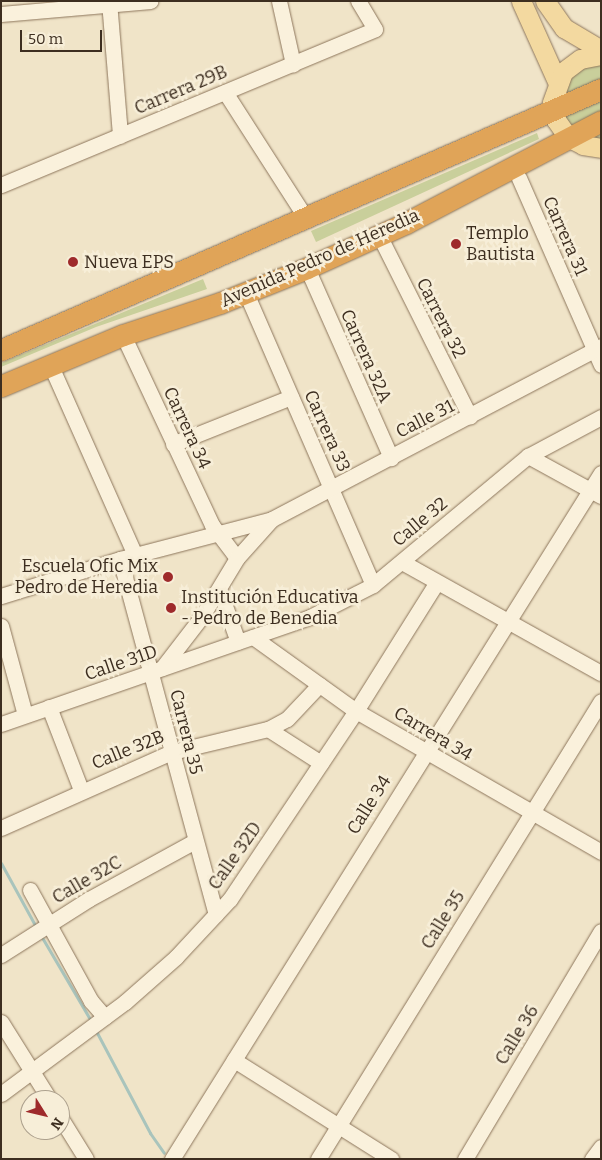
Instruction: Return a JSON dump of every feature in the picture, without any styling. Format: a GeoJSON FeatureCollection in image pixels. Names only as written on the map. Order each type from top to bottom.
{"type":"FeatureCollection","features":[{"type":"Feature","properties":{"kind":"highway"},"geometry":{"type":"LineString","coordinates":[[1,350],[506,132],[554,96],[601,89]]}},
{"type":"Feature","properties":{"kind":"highway","name":"Avenida Pedro de Heredia"},"geometry":{"type":"LineString","coordinates":[[1,386],[50,364],[124,335],[246,293],[307,268],[406,223],[589,145],[601,121]]}},
{"type":"Feature","properties":{"kind":"highway"},"geometry":{"type":"LineString","coordinates":[[406,223],[474,201],[589,145]]}},
{"type":"Feature","properties":{"kind":"main road"},"geometry":{"type":"LineString","coordinates":[[545,1],[564,28],[601,50]]}},
{"type":"Feature","properties":{"kind":"main road"},"geometry":{"type":"LineString","coordinates":[[520,4],[554,96],[589,145]]}},
{"type":"Feature","properties":{"kind":"main road"},"geometry":{"type":"LineString","coordinates":[[554,96],[576,62],[601,55]]}},
{"type":"Feature","properties":{"kind":"street"},"geometry":{"type":"LineString","coordinates":[[1,14],[109,3],[150,1]]}},
{"type":"Feature","properties":{"kind":"street"},"geometry":{"type":"LineString","coordinates":[[279,1],[293,64]]}},
{"type":"Feature","properties":{"kind":"street","name":"Carrera 29B"},"geometry":{"type":"LineString","coordinates":[[1,185],[375,29],[358,1]]}},
{"type":"Feature","properties":{"kind":"street"},"geometry":{"type":"LineString","coordinates":[[109,3],[120,136]]}},
{"type":"Feature","properties":{"kind":"street"},"geometry":{"type":"LineString","coordinates":[[225,92],[306,218]]}},
{"type":"Feature","properties":{"kind":"street","name":"Carrera 31"},"geometry":{"type":"LineString","coordinates":[[519,178],[599,347],[601,365]]}},
{"type":"Feature","properties":{"kind":"street","name":"Carrera 32"},"geometry":{"type":"LineString","coordinates":[[379,235],[470,417]]}},
{"type":"Feature","properties":{"kind":"street","name":"Carrera 32A"},"geometry":{"type":"LineString","coordinates":[[307,268],[391,458]]}},
{"type":"Feature","properties":{"kind":"street","name":"Carrera 33"},"geometry":{"type":"LineString","coordinates":[[246,293],[373,585]]}},
{"type":"Feature","properties":{"kind":"street","name":"Carrera 34"},"geometry":{"type":"LineString","coordinates":[[124,335],[173,444],[218,532],[237,558]]}},
{"type":"Feature","properties":{"kind":"street","name":"Calle 31"},"geometry":{"type":"LineString","coordinates":[[1,596],[120,559],[272,519],[331,486],[391,458],[470,417],[599,347]]}},
{"type":"Feature","properties":{"kind":"street"},"geometry":{"type":"LineString","coordinates":[[50,364],[135,555]]}},
{"type":"Feature","properties":{"kind":"street"},"geometry":{"type":"LineString","coordinates":[[173,444],[291,396]]}},
{"type":"Feature","properties":{"kind":"street","name":"Calle 32"},"geometry":{"type":"LineString","coordinates":[[253,637],[310,617],[373,585],[528,456],[601,417]]}},
{"type":"Feature","properties":{"kind":"street"},"geometry":{"type":"LineString","coordinates":[[528,456],[595,493]]}},
{"type":"Feature","properties":{"kind":"street","name":"Calle 34"},"geometry":{"type":"LineString","coordinates":[[172,1159],[507,621],[595,493],[601,473]]}},
{"type":"Feature","properties":{"kind":"street","name":"Calle 31"},"geometry":{"type":"LineString","coordinates":[[157,670],[219,589],[237,558],[272,519]]}},
{"type":"Feature","properties":{"kind":"street","name":"Carrera 35"},"geometry":{"type":"LineString","coordinates":[[120,559],[157,670],[172,752],[216,914]]}},
{"type":"Feature","properties":{"kind":"street"},"geometry":{"type":"LineString","coordinates":[[402,562],[601,673]]}},
{"type":"Feature","properties":{"kind":"street","name":"Calle 32D"},"geometry":{"type":"LineString","coordinates":[[1,1094],[87,1030],[100,1015],[176,957],[216,914],[356,711],[437,582]]}},
{"type":"Feature","properties":{"kind":"street"},"geometry":{"type":"LineString","coordinates":[[219,589],[238,642]]}},
{"type":"Feature","properties":{"kind":"street"},"geometry":{"type":"LineString","coordinates":[[1,626],[26,715]]}},
{"type":"Feature","properties":{"kind":"street","name":"Carrera 34"},"geometry":{"type":"LineString","coordinates":[[253,637],[356,711],[531,814],[601,852]]}},
{"type":"Feature","properties":{"kind":"street","name":"Calle 31D"},"geometry":{"type":"LineString","coordinates":[[1,724],[253,637]]}},
{"type":"Feature","properties":{"kind":"street","name":"Calle 32B"},"geometry":{"type":"LineString","coordinates":[[1,828],[81,790],[172,752],[268,729],[287,719],[319,685]]}},
{"type":"Feature","properties":{"kind":"street","name":"Calle 35"},"geometry":{"type":"LineString","coordinates":[[318,1159],[601,701]]}},
{"type":"Feature","properties":{"kind":"street"},"geometry":{"type":"LineString","coordinates":[[49,707],[81,790]]}},
{"type":"Feature","properties":{"kind":"street"},"geometry":{"type":"LineString","coordinates":[[268,729],[321,763]]}},
{"type":"Feature","properties":{"kind":"street","name":"Calle 32C"},"geometry":{"type":"LineString","coordinates":[[1,955],[89,898],[195,841]]}},
{"type":"Feature","properties":{"kind":"street"},"geometry":{"type":"LineString","coordinates":[[30,890],[42,929],[100,1015]]}},
{"type":"Feature","properties":{"kind":"street","name":"Calle 36"},"geometry":{"type":"LineString","coordinates":[[465,1159],[601,931]]}},
{"type":"Feature","properties":{"kind":"street"},"geometry":{"type":"LineString","coordinates":[[1,1022],[44,1090]]}},
{"type":"Feature","properties":{"kind":"street"},"geometry":{"type":"LineString","coordinates":[[234,1060],[391,1159]]}},
{"type":"Feature","properties":{"kind":"street"},"geometry":{"type":"LineString","coordinates":[[70,1133],[86,1159]]}},
{"type":"Feature","properties":{"kind":"street"},"geometry":{"type":"LineString","coordinates":[[592,1159],[601,1147]]}},
{"type":"Feature","properties":{"kind":"green space"},"geometry":{"type":"Polygon","coordinates":[[[601,63],[601,139],[592,139],[566,122],[561,109],[569,78],[584,66],[601,63]]]}},
{"type":"Feature","properties":{"kind":"green space"},"geometry":{"type":"Polygon","coordinates":[[[537,133],[539,139],[316,242],[311,231],[537,133]]]}},
{"type":"Feature","properties":{"kind":"green space"},"geometry":{"type":"Polygon","coordinates":[[[203,279],[207,289],[96,327],[1,367],[1,363],[203,279]]]}},
{"type":"Feature","properties":{"kind":"waterway"},"geometry":{"type":"LineString","coordinates":[[1,863],[36,927]]}},
{"type":"Feature","properties":{"kind":"waterway"},"geometry":{"type":"LineString","coordinates":[[40,934],[91,1021]]}},
{"type":"Feature","properties":{"kind":"waterway"},"geometry":{"type":"LineString","coordinates":[[95,1029],[150,1133],[164,1153]]}},
{"type":"Feature","properties":{"kind":"place","name":"Templo Bautista"},"geometry":{"type":"Point","coordinates":[456,244]}},
{"type":"Feature","properties":{"kind":"place","name":"Nueva EPS"},"geometry":{"type":"Point","coordinates":[73,262]}},
{"type":"Feature","properties":{"kind":"place","name":"Escuela Ofic Mix Pedro de Heredia"},"geometry":{"type":"Point","coordinates":[168,577]}},
{"type":"Feature","properties":{"kind":"place","name":"Institución Educativa - Pedro de Benedia"},"geometry":{"type":"Point","coordinates":[171,608]}}]}
